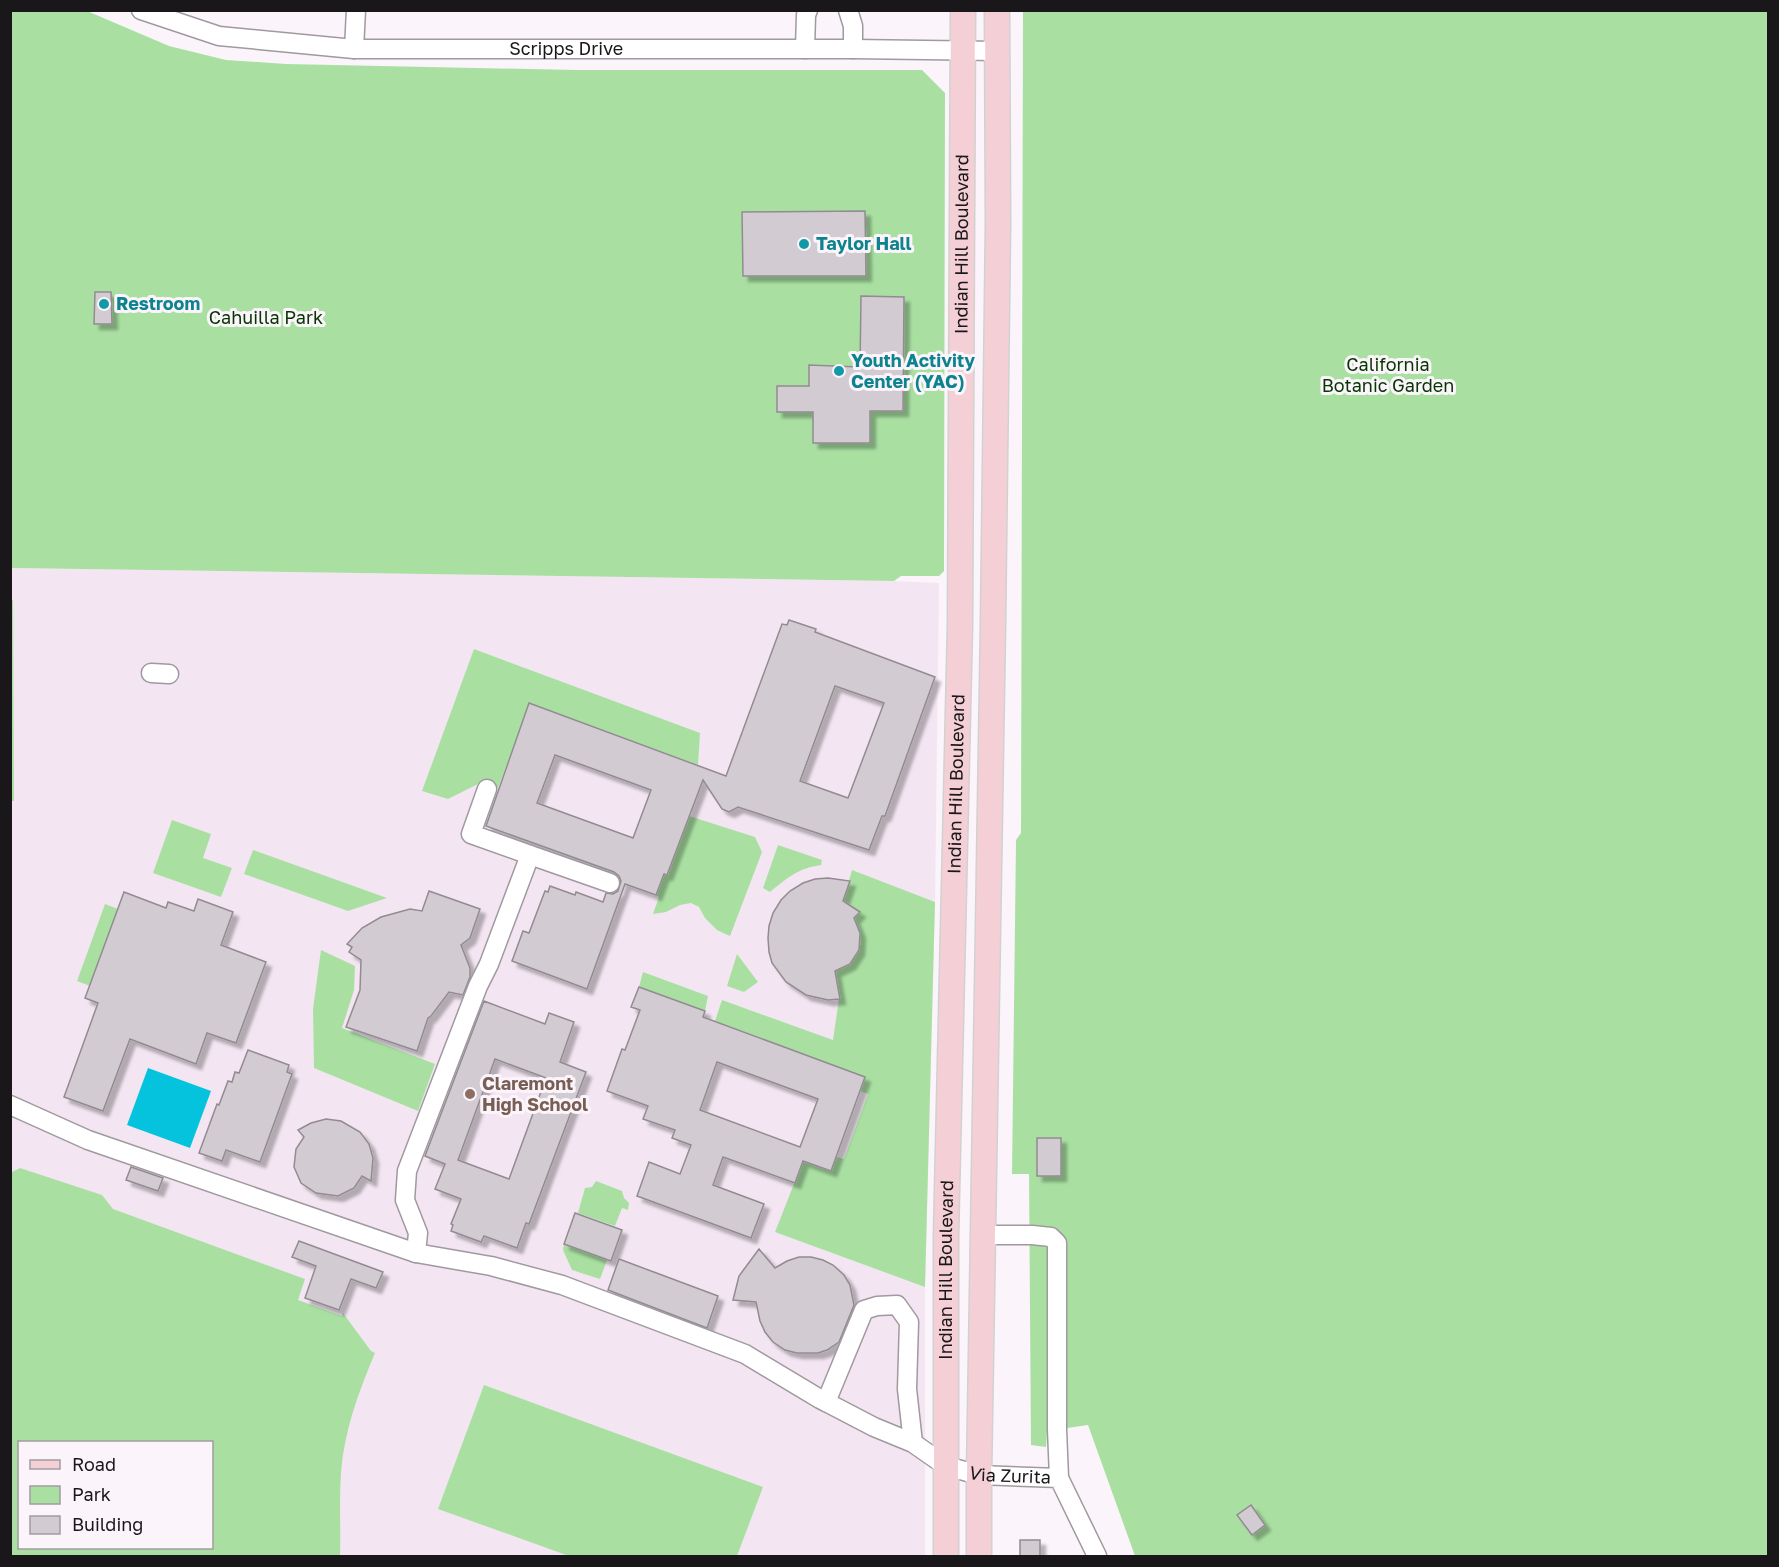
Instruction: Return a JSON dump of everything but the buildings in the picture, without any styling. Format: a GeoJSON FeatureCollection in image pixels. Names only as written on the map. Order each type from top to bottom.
{"type":"FeatureCollection","features":[{"type":"Feature","properties":{"kind":"main road","name":"Indian Hill Boulevard"},"geometry":{"type":"LineString","coordinates":[[946,1557],[946,1225],[960,615],[963,10]]}},
{"type":"Feature","properties":{"kind":"main road","name":"Indian Hill Boulevard"},"geometry":{"type":"LineString","coordinates":[[979,1557],[998,223],[997,10]]}},
{"type":"Feature","properties":{"kind":"street","name":"Scripps Drive"},"geometry":{"type":"LineString","coordinates":[[141,10],[219,36],[354,49],[997,51]]}},
{"type":"Feature","properties":{"kind":"street"},"geometry":{"type":"LineString","coordinates":[[354,49],[356,10]]}},
{"type":"Feature","properties":{"kind":"street"},"geometry":{"type":"LineString","coordinates":[[805,49],[808,10]]}},
{"type":"Feature","properties":{"kind":"street"},"geometry":{"type":"LineString","coordinates":[[848,10],[853,26],[853,49]]}},
{"type":"Feature","properties":{"kind":"street"},"geometry":{"type":"LineString","coordinates":[[487,789],[471,834],[610,883]]}},
{"type":"Feature","properties":{"kind":"street"},"geometry":{"type":"LineString","coordinates":[[416,1253],[418,1233],[405,1200],[407,1171],[530,855]]}},
{"type":"Feature","properties":{"kind":"street","name":"Via Zurita"},"geometry":{"type":"LineString","coordinates":[[10,1105],[88,1140],[416,1253],[491,1266],[562,1285],[746,1354],[874,1427],[913,1443],[946,1466],[979,1475],[1059,1478],[1097,1557]]}},
{"type":"Feature","properties":{"kind":"street"},"geometry":{"type":"LineString","coordinates":[[983,1235],[1051,1237],[1057,1243],[1059,1478]]}},
{"type":"Feature","properties":{"kind":"street"},"geometry":{"type":"LineString","coordinates":[[826,1401],[864,1310],[877,1306],[897,1305],[909,1322],[906,1389],[913,1443]]}},
{"type":"Feature","properties":{"kind":"shaded area","name":"Claremont High School"},"geometry":{"type":"Polygon","coordinates":[[[11,568],[939,583],[935,902],[925,1287],[925,1556],[11,1556],[11,568]]]}},
{"type":"Feature","properties":{"kind":"green space","name":"Cahuilla Park"},"geometry":{"type":"Polygon","coordinates":[[[11,11],[87,11],[169,46],[226,60],[286,64],[576,70],[922,70],[945,93],[944,571],[939,576],[901,576],[894,581],[11,568],[11,11]]]}},
{"type":"Feature","properties":{"kind":"green space","name":"California Botanic Garden"},"geometry":{"type":"Polygon","coordinates":[[[1023,11],[1768,11],[1768,1556],[1135,1556],[1088,1425],[1047,1431],[1046,1447],[1031,1445],[1029,1174],[1012,1174],[1016,840],[1021,833],[1023,11]]]}},
{"type":"Feature","properties":{"kind":"green space"},"geometry":{"type":"Polygon","coordinates":[[[10,600],[13,600],[14,801],[10,801],[10,600]]]}},
{"type":"Feature","properties":{"kind":"green space"},"geometry":{"type":"Polygon","coordinates":[[[474,649],[700,733],[698,765],[530,703],[498,788],[482,782],[448,799],[422,791],[474,649]]]}},
{"type":"Feature","properties":{"kind":"green space"},"geometry":{"type":"Polygon","coordinates":[[[689,816],[755,837],[762,852],[730,936],[717,930],[705,918],[699,907],[691,903],[653,914],[659,897],[656,895],[664,874],[668,875],[689,816]]]}},
{"type":"Feature","properties":{"kind":"green space"},"geometry":{"type":"Polygon","coordinates":[[[172,820],[211,834],[203,858],[232,868],[221,897],[153,873],[172,820]]]}},
{"type":"Feature","properties":{"kind":"green space"},"geometry":{"type":"Polygon","coordinates":[[[778,845],[822,860],[821,865],[806,868],[794,874],[770,892],[763,888],[778,845]]]}},
{"type":"Feature","properties":{"kind":"green space"},"geometry":{"type":"Polygon","coordinates":[[[253,850],[387,898],[348,911],[244,874],[253,850]]]}},
{"type":"Feature","properties":{"kind":"green space"},"geometry":{"type":"Polygon","coordinates":[[[852,870],[935,902],[925,1287],[775,1232],[803,1161],[830,1171],[836,1157],[844,1159],[868,1094],[860,1091],[865,1077],[715,1021],[722,1000],[833,1040],[839,999],[834,971],[850,962],[859,951],[860,944],[854,918],[860,912],[843,901],[852,870]]]}},
{"type":"Feature","properties":{"kind":"green space"},"geometry":{"type":"Polygon","coordinates":[[[105,904],[118,909],[90,986],[77,981],[105,904]]]}},
{"type":"Feature","properties":{"kind":"green space"},"geometry":{"type":"Polygon","coordinates":[[[321,950],[355,966],[354,990],[342,1028],[435,1064],[418,1111],[314,1068],[313,1009],[321,950]]]}},
{"type":"Feature","properties":{"kind":"green space"},"geometry":{"type":"Polygon","coordinates":[[[737,954],[758,982],[744,992],[727,986],[737,954]]]}},
{"type":"Feature","properties":{"kind":"green space"},"geometry":{"type":"Polygon","coordinates":[[[643,972],[708,996],[705,1011],[639,987],[643,972]]]}},
{"type":"Feature","properties":{"kind":"green space"},"geometry":{"type":"Polygon","coordinates":[[[20,1168],[102,1195],[113,1209],[305,1279],[298,1300],[342,1316],[343,1313],[371,1351],[375,1353],[358,1397],[345,1442],[340,1483],[340,1556],[11,1556],[10,1173],[20,1168]]]}},
{"type":"Feature","properties":{"kind":"green space"},"geometry":{"type":"Polygon","coordinates":[[[596,1181],[622,1191],[629,1203],[628,1210],[622,1208],[615,1226],[578,1213],[585,1188],[592,1187],[596,1181]]]}},
{"type":"Feature","properties":{"kind":"green space"},"geometry":{"type":"Polygon","coordinates":[[[564,1244],[607,1260],[600,1279],[572,1270],[563,1250],[564,1244]]]}},
{"type":"Feature","properties":{"kind":"green space"},"geometry":{"type":"Polygon","coordinates":[[[484,1385],[763,1487],[737,1556],[569,1556],[438,1509],[484,1385]]]}},
{"type":"Feature","properties":{"kind":"water"},"geometry":{"type":"Polygon","coordinates":[[[148,1068],[211,1091],[190,1148],[127,1125],[148,1068]]]}},
{"type":"Feature","properties":{"kind":"place","name":"Taylor Hall"},"geometry":{"type":"Point","coordinates":[804,244]}},
{"type":"Feature","properties":{"kind":"place","name":"Restroom"},"geometry":{"type":"Point","coordinates":[104,304]}},
{"type":"Feature","properties":{"kind":"place","name":"Youth Activity Center (YAC)"},"geometry":{"type":"Point","coordinates":[839,371]}},
{"type":"Feature","properties":{"kind":"place","name":"Claremont High School"},"geometry":{"type":"Point","coordinates":[470,1094]}}]}
